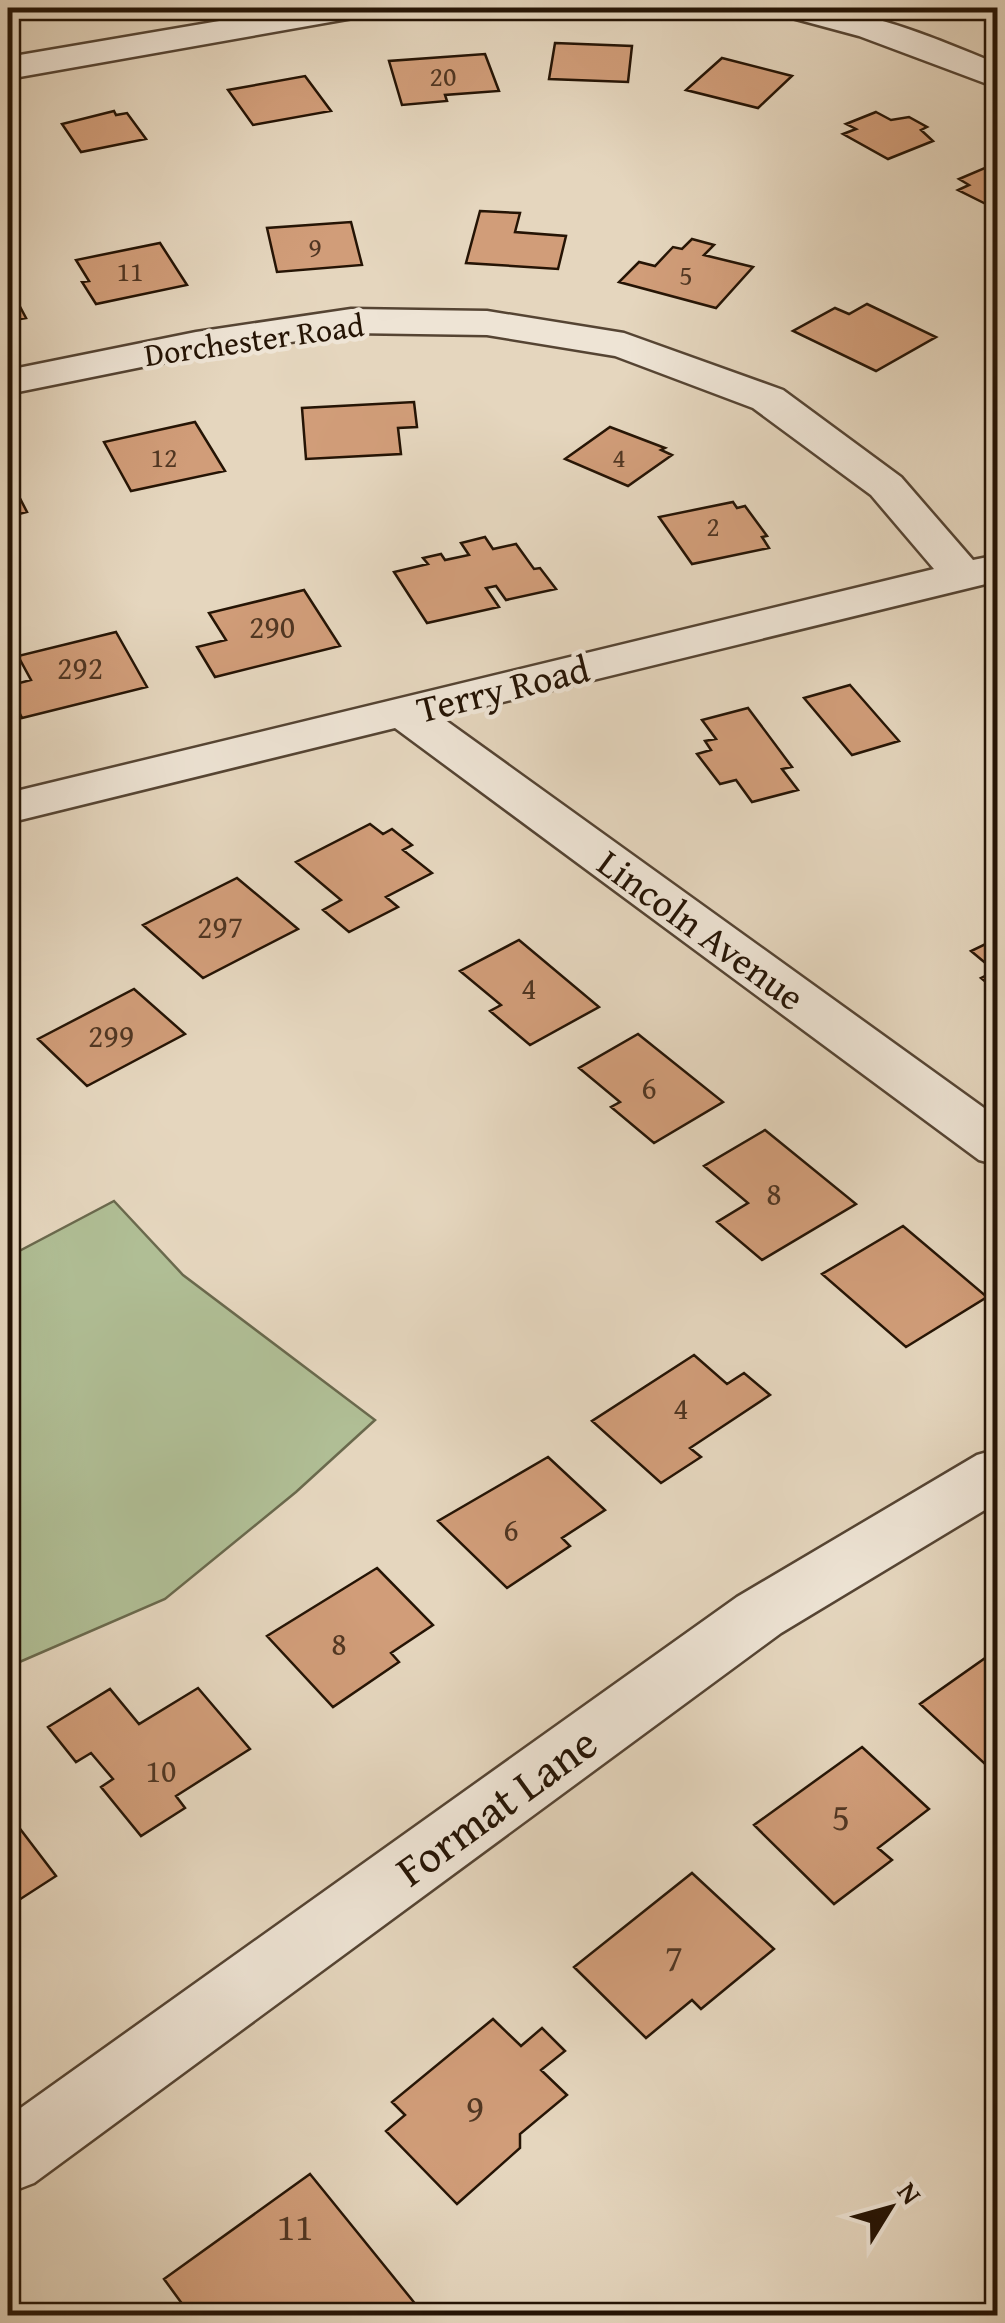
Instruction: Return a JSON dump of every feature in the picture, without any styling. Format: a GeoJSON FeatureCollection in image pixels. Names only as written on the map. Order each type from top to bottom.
{"type":"FeatureCollection","features":[{"type":"Feature","properties":{"kind":"street"},"geometry":{"type":"LineString","coordinates":[[8,68],[352,8]]}},
{"type":"Feature","properties":{"kind":"street"},"geometry":{"type":"LineString","coordinates":[[793,8],[829,14],[918,43],[998,77]]}},
{"type":"Feature","properties":{"kind":"street","name":"Dorchester Road"},"geometry":{"type":"LineString","coordinates":[[8,382],[196,344],[351,321],[487,323],[624,346],[768,400],[886,486],[980,572]]}},
{"type":"Feature","properties":{"kind":"street","name":"Terry Road"},"geometry":{"type":"LineString","coordinates":[[8,808],[980,572]]}},
{"type":"Feature","properties":{"kind":"street","name":"Lincoln Avenue"},"geometry":{"type":"LineString","coordinates":[[405,713],[998,1146]]}},
{"type":"Feature","properties":{"kind":"street","name":"Format Lane"},"geometry":{"type":"LineString","coordinates":[[8,2159],[759,1616],[998,1472]]}},
{"type":"Feature","properties":{"kind":"green space"},"geometry":{"type":"Polygon","coordinates":[[[114,1201],[183,1275],[375,1420],[296,1492],[165,1599],[8,1667],[8,1257],[114,1201]]]}},
{"type":"Feature","properties":{"kind":"building"},"geometry":{"type":"Polygon","coordinates":[[[555,43],[632,46],[628,82],[549,79],[555,43]]]}},
{"type":"Feature","properties":{"kind":"building"},"geometry":{"type":"Polygon","coordinates":[[[485,54],[499,91],[445,95],[447,101],[402,105],[389,61],[485,54]]]}},
{"type":"Feature","properties":{"kind":"building"},"geometry":{"type":"Polygon","coordinates":[[[722,58],[792,76],[758,108],[686,90],[722,58]]]}},
{"type":"Feature","properties":{"kind":"building"},"geometry":{"type":"Polygon","coordinates":[[[305,76],[331,111],[253,125],[228,90],[305,76]]]}},
{"type":"Feature","properties":{"kind":"building"},"geometry":{"type":"Polygon","coordinates":[[[114,111],[116,115],[127,113],[146,139],[81,152],[62,124],[114,111]]]}},
{"type":"Feature","properties":{"kind":"building"},"geometry":{"type":"Polygon","coordinates":[[[876,112],[891,120],[909,117],[927,127],[921,130],[933,141],[888,159],[843,134],[856,129],[846,124],[876,112]]]}},
{"type":"Feature","properties":{"kind":"building"},"geometry":{"type":"Polygon","coordinates":[[[987,167],[998,172],[998,210],[958,190],[969,185],[959,179],[987,167]]]}},
{"type":"Feature","properties":{"kind":"building"},"geometry":{"type":"Polygon","coordinates":[[[480,211],[520,213],[515,232],[566,236],[558,269],[466,263],[480,211]]]}},
{"type":"Feature","properties":{"kind":"building"},"geometry":{"type":"Polygon","coordinates":[[[351,222],[362,265],[277,272],[267,228],[351,222]]]}},
{"type":"Feature","properties":{"kind":"building"},"geometry":{"type":"Polygon","coordinates":[[[692,239],[714,245],[704,255],[753,267],[716,308],[619,282],[639,262],[655,266],[673,247],[682,249],[692,239]]]}},
{"type":"Feature","properties":{"kind":"building"},"geometry":{"type":"Polygon","coordinates":[[[160,243],[187,285],[96,304],[82,282],[89,281],[76,260],[160,243]]]}},
{"type":"Feature","properties":{"kind":"building"},"geometry":{"type":"Polygon","coordinates":[[[8,284],[26,318],[8,321],[8,284]]]}},
{"type":"Feature","properties":{"kind":"building"},"geometry":{"type":"Polygon","coordinates":[[[867,304],[936,337],[876,371],[793,331],[835,308],[849,314],[867,304]]]}},
{"type":"Feature","properties":{"kind":"building"},"geometry":{"type":"Polygon","coordinates":[[[414,402],[417,427],[398,428],[401,454],[306,459],[302,408],[414,402]]]}},
{"type":"Feature","properties":{"kind":"building"},"geometry":{"type":"Polygon","coordinates":[[[195,422],[225,471],[131,491],[104,442],[195,422]]]}},
{"type":"Feature","properties":{"kind":"building"},"geometry":{"type":"Polygon","coordinates":[[[610,427],[665,448],[661,450],[672,455],[628,486],[565,459],[610,427]]]}},
{"type":"Feature","properties":{"kind":"building"},"geometry":{"type":"Polygon","coordinates":[[[8,475],[27,512],[8,517],[8,475]]]}},
{"type":"Feature","properties":{"kind":"building"},"geometry":{"type":"Polygon","coordinates":[[[733,502],[737,508],[745,506],[767,536],[762,537],[769,548],[692,564],[659,517],[733,502]]]}},
{"type":"Feature","properties":{"kind":"building"},"geometry":{"type":"Polygon","coordinates":[[[485,537],[493,549],[516,544],[534,569],[540,568],[556,589],[506,600],[496,586],[486,588],[499,607],[427,623],[394,572],[428,564],[423,558],[441,554],[445,560],[469,555],[461,543],[485,537]]]}},
{"type":"Feature","properties":{"kind":"building"},"geometry":{"type":"Polygon","coordinates":[[[304,590],[340,646],[215,677],[197,647],[226,640],[209,613],[304,590]]]}},
{"type":"Feature","properties":{"kind":"building"},"geometry":{"type":"Polygon","coordinates":[[[116,632],[147,687],[22,718],[8,689],[31,680],[18,656],[116,632]]]}},
{"type":"Feature","properties":{"kind":"building"},"geometry":{"type":"Polygon","coordinates":[[[850,685],[899,741],[852,755],[804,698],[850,685]]]}},
{"type":"Feature","properties":{"kind":"building"},"geometry":{"type":"Polygon","coordinates":[[[748,708],[792,767],[782,769],[798,790],[752,802],[736,780],[720,784],[697,754],[711,750],[705,741],[716,739],[702,720],[748,708]]]}},
{"type":"Feature","properties":{"kind":"building"},"geometry":{"type":"Polygon","coordinates":[[[370,824],[383,834],[392,829],[412,845],[403,850],[432,873],[386,897],[398,907],[349,932],[323,910],[341,900],[296,862],[370,824]]]}},
{"type":"Feature","properties":{"kind":"building"},"geometry":{"type":"Polygon","coordinates":[[[237,878],[298,929],[203,978],[143,925],[237,878]]]}},
{"type":"Feature","properties":{"kind":"building"},"geometry":{"type":"Polygon","coordinates":[[[998,938],[998,992],[981,978],[995,971],[971,951],[998,938]]]}},
{"type":"Feature","properties":{"kind":"building"},"geometry":{"type":"Polygon","coordinates":[[[519,940],[599,1007],[530,1045],[490,1011],[501,1005],[460,971],[519,940]]]}},
{"type":"Feature","properties":{"kind":"building"},"geometry":{"type":"Polygon","coordinates":[[[134,989],[185,1034],[87,1086],[38,1039],[134,989]]]}},
{"type":"Feature","properties":{"kind":"building"},"geometry":{"type":"Polygon","coordinates":[[[638,1034],[723,1102],[654,1143],[611,1107],[620,1102],[579,1068],[638,1034]]]}},
{"type":"Feature","properties":{"kind":"building"},"geometry":{"type":"Polygon","coordinates":[[[765,1130],[856,1204],[762,1260],[717,1222],[748,1203],[704,1166],[765,1130]]]}},
{"type":"Feature","properties":{"kind":"building"},"geometry":{"type":"Polygon","coordinates":[[[903,1226],[987,1297],[906,1347],[822,1274],[903,1226]]]}},
{"type":"Feature","properties":{"kind":"building"},"geometry":{"type":"Polygon","coordinates":[[[694,1355],[727,1384],[744,1373],[770,1395],[690,1448],[701,1457],[661,1483],[592,1421],[694,1355]]]}},
{"type":"Feature","properties":{"kind":"building"},"geometry":{"type":"Polygon","coordinates":[[[548,1457],[605,1510],[562,1538],[570,1546],[507,1588],[438,1521],[548,1457]]]}},
{"type":"Feature","properties":{"kind":"building"},"geometry":{"type":"Polygon","coordinates":[[[377,1568],[433,1625],[391,1653],[399,1662],[333,1707],[267,1636],[377,1568]]]}},
{"type":"Feature","properties":{"kind":"building"},"geometry":{"type":"Polygon","coordinates":[[[998,1649],[998,1776],[920,1704],[998,1649]]]}},
{"type":"Feature","properties":{"kind":"building"},"geometry":{"type":"Polygon","coordinates":[[[198,1688],[250,1749],[176,1796],[185,1808],[141,1836],[101,1787],[113,1779],[91,1753],[76,1762],[48,1727],[110,1689],[139,1724],[198,1688]]]}},
{"type":"Feature","properties":{"kind":"building"},"geometry":{"type":"Polygon","coordinates":[[[862,1747],[929,1809],[878,1848],[892,1860],[834,1904],[754,1825],[862,1747]]]}},
{"type":"Feature","properties":{"kind":"building"},"geometry":{"type":"Polygon","coordinates":[[[8,1813],[56,1876],[8,1907],[8,1813]]]}},
{"type":"Feature","properties":{"kind":"building"},"geometry":{"type":"Polygon","coordinates":[[[692,1873],[774,1949],[701,2009],[692,2000],[646,2038],[574,1967],[692,1873]]]}},
{"type":"Feature","properties":{"kind":"building"},"geometry":{"type":"Polygon","coordinates":[[[8,1907],[17,1920],[8,1925],[8,1907]]]}},
{"type":"Feature","properties":{"kind":"building"},"geometry":{"type":"Polygon","coordinates":[[[493,2019],[521,2046],[542,2028],[565,2051],[541,2070],[567,2095],[520,2134],[520,2148],[457,2204],[386,2131],[405,2115],[392,2102],[493,2019]]]}},
{"type":"Feature","properties":{"kind":"building"},"geometry":{"type":"Polygon","coordinates":[[[310,2174],[417,2306],[404,2316],[191,2316],[164,2279],[310,2174]]]}}]}
